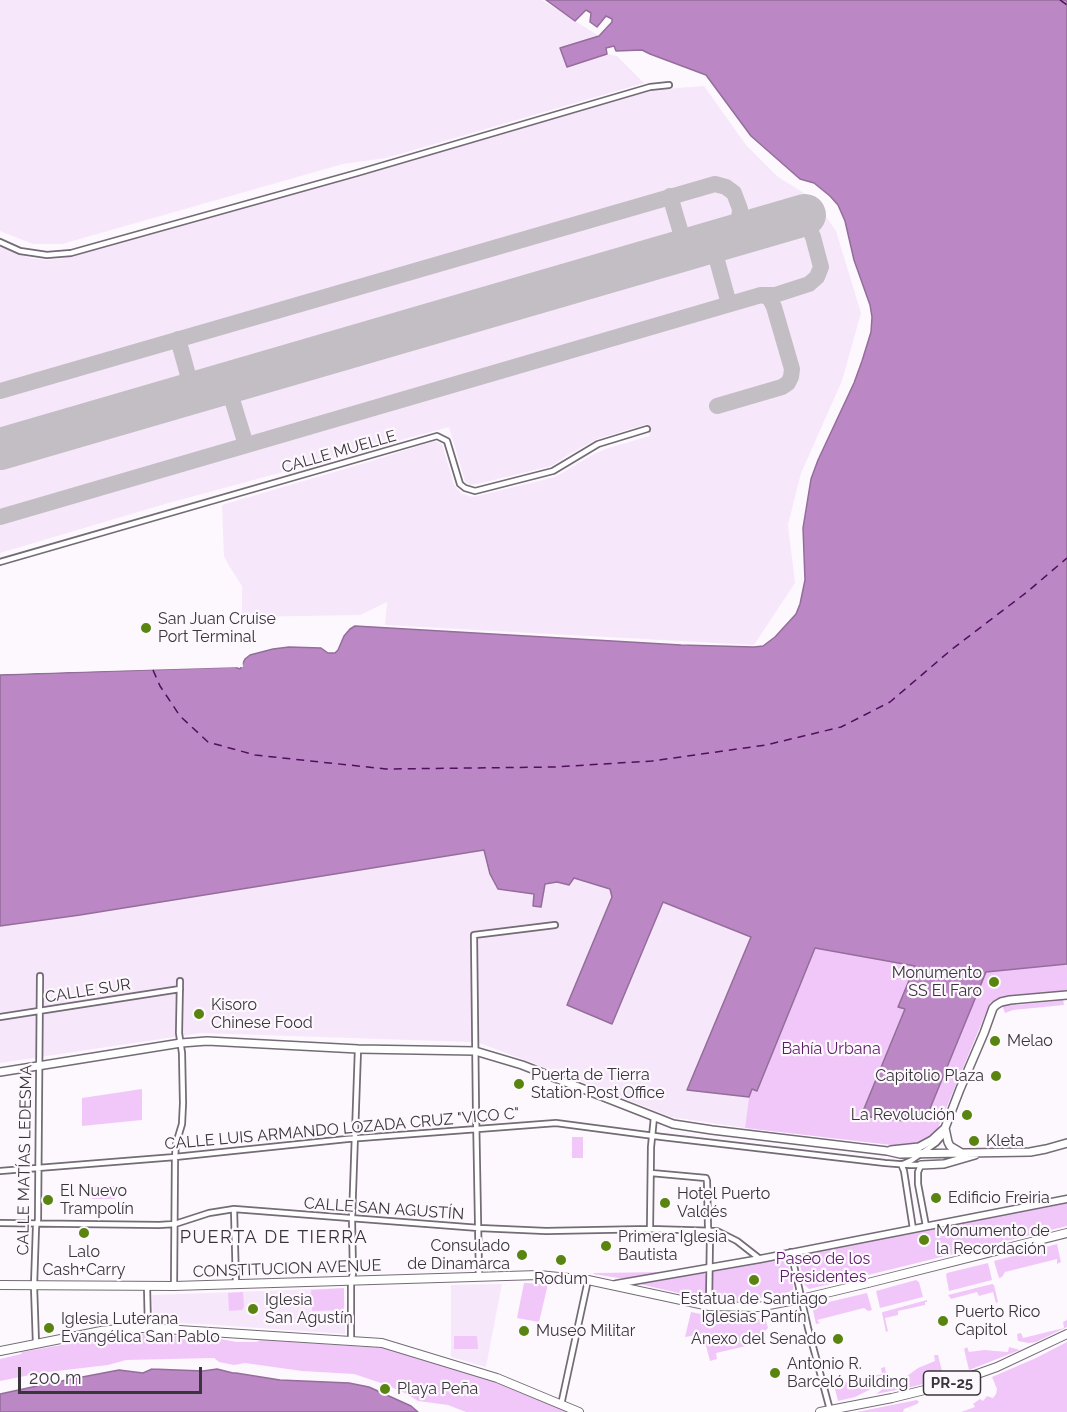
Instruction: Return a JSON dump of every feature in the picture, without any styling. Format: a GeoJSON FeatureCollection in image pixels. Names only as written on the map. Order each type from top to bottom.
{"type":"FeatureCollection","features":[{"type":"Feature","properties":{"kind":"main road"},"geometry":{"type":"LineString","coordinates":[[887,1150],[919,1147],[932,1140],[945,1128],[993,1008],[1001,1002],[1067,995]]}},
{"type":"Feature","properties":{"kind":"main road"},"geometry":{"type":"LineString","coordinates":[[0,1072],[181,1043],[230,1042],[276,1046],[475,1051],[522,1065],[673,1124],[920,1155],[1030,1152],[1067,1143]]}},
{"type":"Feature","properties":{"kind":"main road"},"geometry":{"type":"LineString","coordinates":[[945,1128],[948,1142],[961,1153]]}},
{"type":"Feature","properties":{"kind":"main road"},"geometry":{"type":"LineString","coordinates":[[921,1165],[944,1164],[984,1152]]}},
{"type":"Feature","properties":{"kind":"main road","name":"CONSTITUCION AVENUE"},"geometry":{"type":"LineString","coordinates":[[0,1285],[174,1286],[536,1275],[588,1280],[708,1306],[758,1307],[801,1299],[1067,1233]]}},
{"type":"Feature","properties":{"kind":"main road"},"geometry":{"type":"LineString","coordinates":[[0,1351],[126,1328],[382,1342],[497,1378],[579,1412]]}},
{"type":"Feature","properties":{"kind":"main road","name":"PR-25"},"geometry":{"type":"LineString","coordinates":[[820,1412],[949,1384],[997,1367],[1067,1334]]}},
{"type":"Feature","properties":{"kind":"street"},"geometry":{"type":"LineString","coordinates":[[0,242],[20,251],[47,255],[70,253],[650,87],[669,85]]}},
{"type":"Feature","properties":{"kind":"street","name":"CALLE MUELLE"},"geometry":{"type":"LineString","coordinates":[[0,562],[438,436],[447,441],[460,484],[465,488],[475,490],[554,471],[598,444],[646,429]]}},
{"type":"Feature","properties":{"kind":"street"},"geometry":{"type":"LineString","coordinates":[[479,1276],[474,935],[555,924]]}},
{"type":"Feature","properties":{"kind":"street","name":"CALLE MATÍAS LEDESMA"},"geometry":{"type":"LineString","coordinates":[[36,1344],[34,1286],[39,1167],[40,976]]}},
{"type":"Feature","properties":{"kind":"street"},"geometry":{"type":"LineString","coordinates":[[174,1286],[175,1157],[182,1124],[180,981]]}},
{"type":"Feature","properties":{"kind":"street","name":"CALLE SUR"},"geometry":{"type":"LineString","coordinates":[[0,1017],[180,989]]}},
{"type":"Feature","properties":{"kind":"street"},"geometry":{"type":"LineString","coordinates":[[351,1341],[352,1219],[358,1049]]}},
{"type":"Feature","properties":{"kind":"street"},"geometry":{"type":"LineString","coordinates":[[651,1229],[651,1136],[654,1117]]}},
{"type":"Feature","properties":{"kind":"street","name":"CALLE LUIS ARMANDO LOZADA CRUZ \"VICO C\""},"geometry":{"type":"LineString","coordinates":[[0,1171],[175,1157],[354,1138],[556,1123],[651,1136],[921,1165]]}},
{"type":"Feature","properties":{"kind":"street"},"geometry":{"type":"LineString","coordinates":[[913,1229],[901,1164],[920,1155],[941,1138],[945,1128]]}},
{"type":"Feature","properties":{"kind":"street"},"geometry":{"type":"LineString","coordinates":[[921,1165],[918,1172],[918,1184],[926,1226]]}},
{"type":"Feature","properties":{"kind":"street"},"geometry":{"type":"LineString","coordinates":[[651,1173],[706,1178],[708,1181],[709,1231],[711,1234],[708,1306]]}},
{"type":"Feature","properties":{"kind":"street"},"geometry":{"type":"LineString","coordinates":[[612,1285],[760,1259],[1067,1198]]}},
{"type":"Feature","properties":{"kind":"street"},"geometry":{"type":"LineString","coordinates":[[234,1209],[236,1283]]}},
{"type":"Feature","properties":{"kind":"street","name":"CALLE SAN AGUSTÍN"},"geometry":{"type":"LineString","coordinates":[[0,1223],[159,1225],[175,1224],[209,1213],[234,1209],[479,1228],[546,1231],[651,1229],[709,1231],[723,1233],[760,1259]]}},
{"type":"Feature","properties":{"kind":"street"},"geometry":{"type":"LineString","coordinates":[[791,1252],[815,1357],[830,1410]]}},
{"type":"Feature","properties":{"kind":"street"},"geometry":{"type":"LineString","coordinates":[[561,1405],[588,1280]]}},
{"type":"Feature","properties":{"kind":"street"},"geometry":{"type":"LineString","coordinates":[[147,1286],[148,1328]]}},
{"type":"Feature","properties":{"kind":"shaded area"},"geometry":{"type":"Polygon","coordinates":[[[0,0],[542,0],[599,36],[561,48],[567,67],[607,54],[617,56],[644,83],[386,158],[343,164],[62,244],[33,244],[0,231],[0,0]]]}},
{"type":"Feature","properties":{"kind":"shaded area"},"geometry":{"type":"Polygon","coordinates":[[[546,0],[1067,0],[1067,964],[986,972],[927,1116],[906,1114],[905,1121],[861,1116],[905,1009],[898,1007],[915,966],[815,948],[757,1091],[752,1089],[749,1097],[687,1090],[751,937],[663,902],[612,1024],[567,1005],[612,897],[610,889],[574,878],[569,885],[557,882],[545,884],[541,907],[533,906],[534,894],[498,889],[490,874],[484,850],[0,926],[0,675],[235,667],[240,669],[250,655],[273,649],[321,648],[328,653],[335,653],[344,636],[355,626],[681,645],[754,647],[763,646],[775,637],[796,614],[805,580],[803,528],[811,479],[854,383],[871,332],[870,305],[854,260],[845,221],[838,205],[830,196],[814,183],[800,179],[751,136],[706,75],[642,50],[616,51],[614,46],[606,48],[607,54],[567,67],[560,48],[599,36],[612,22],[612,19],[606,16],[597,27],[590,22],[591,13],[586,10],[575,21],[546,0]]]}},
{"type":"Feature","properties":{"kind":"shaded area"},"geometry":{"type":"Polygon","coordinates":[[[704,86],[746,145],[778,177],[815,200],[836,231],[861,313],[842,381],[801,473],[788,525],[795,583],[754,645],[385,625],[387,602],[360,615],[242,617],[242,586],[224,556],[222,505],[434,441],[442,444],[454,485],[462,494],[473,497],[555,477],[594,454],[650,436],[647,424],[597,439],[551,466],[470,485],[465,481],[449,427],[165,504],[0,553],[0,247],[30,258],[47,260],[64,258],[652,90],[704,86]]]}},
{"type":"Feature","properties":{"kind":"shaded area"},"geometry":{"type":"Polygon","coordinates":[[[484,850],[490,874],[534,894],[534,906],[545,884],[557,882],[569,885],[574,877],[610,889],[612,897],[663,901],[752,937],[687,1090],[749,1097],[745,1128],[671,1117],[482,1044],[469,1042],[201,1033],[0,1063],[0,925],[484,850]]]}},
{"type":"Feature","properties":{"kind":"shaded area"},"geometry":{"type":"Polygon","coordinates":[[[502,1284],[486,1367],[451,1357],[451,1285],[502,1284]]]}},
{"type":"Feature","properties":{"kind":"shaded area"},"geometry":{"type":"Polygon","coordinates":[[[344,1288],[345,1334],[153,1322],[152,1295],[344,1288]]]}},
{"type":"Feature","properties":{"kind":"shaded area"},"geometry":{"type":"Polygon","coordinates":[[[152,1369],[203,1371],[217,1369],[280,1380],[349,1383],[369,1387],[411,1406],[418,1412],[0,1412],[0,1394],[37,1386],[40,1382],[56,1382],[119,1370],[143,1373],[152,1369]]]}},
{"type":"Feature","properties":{"kind":"green space","name":"Bahía Urbana"},"geometry":{"type":"Polygon","coordinates":[[[815,948],[915,966],[898,1007],[905,1009],[905,1120],[906,1114],[974,999],[986,972],[1067,964],[1067,991],[1001,997],[990,1003],[938,1128],[923,1141],[907,1145],[891,1145],[745,1128],[752,1089],[758,1090],[815,948]]]}},
{"type":"Feature","properties":{"kind":"green space"},"geometry":{"type":"Polygon","coordinates":[[[1063,999],[1064,1005],[1013,1010],[1005,1013],[1002,1005],[1056,1001],[1063,999]]]}},
{"type":"Feature","properties":{"kind":"green space"},"geometry":{"type":"Polygon","coordinates":[[[142,1089],[142,1120],[82,1126],[82,1098],[142,1089]]]}},
{"type":"Feature","properties":{"kind":"green space"},"geometry":{"type":"Polygon","coordinates":[[[572,1137],[583,1137],[583,1158],[572,1158],[572,1137]]]}},
{"type":"Feature","properties":{"kind":"green space"},"geometry":{"type":"Polygon","coordinates":[[[92,1186],[116,1186],[115,1199],[92,1199],[92,1186]]]}},
{"type":"Feature","properties":{"kind":"green space","name":"Paseo de los Presidentes"},"geometry":{"type":"Polygon","coordinates":[[[1067,1202],[1067,1226],[809,1289],[804,1284],[798,1255],[1067,1202]]]}},
{"type":"Feature","properties":{"kind":"green space"},"geometry":{"type":"Polygon","coordinates":[[[1057,1244],[1061,1262],[1057,1264],[1057,1259],[1005,1272],[999,1278],[994,1261],[1057,1244]]]}},
{"type":"Feature","properties":{"kind":"green space"},"geometry":{"type":"Polygon","coordinates":[[[785,1257],[793,1290],[749,1300],[714,1301],[712,1276],[714,1271],[785,1257]]]}},
{"type":"Feature","properties":{"kind":"green space"},"geometry":{"type":"Polygon","coordinates":[[[988,1263],[992,1280],[949,1291],[947,1273],[988,1263]]]}},
{"type":"Feature","properties":{"kind":"green space"},"geometry":{"type":"Polygon","coordinates":[[[665,1272],[625,1279],[593,1274],[594,1273],[665,1272]]]}},
{"type":"Feature","properties":{"kind":"green space"},"geometry":{"type":"Polygon","coordinates":[[[704,1272],[706,1294],[700,1298],[635,1283],[704,1272]]]}},
{"type":"Feature","properties":{"kind":"green space"},"geometry":{"type":"Polygon","coordinates":[[[916,1280],[919,1282],[923,1297],[880,1308],[876,1291],[916,1280]]]}},
{"type":"Feature","properties":{"kind":"green space"},"geometry":{"type":"Polygon","coordinates":[[[524,1283],[548,1284],[539,1322],[517,1318],[524,1283]]]}},
{"type":"Feature","properties":{"kind":"green space"},"geometry":{"type":"Polygon","coordinates":[[[992,1284],[998,1302],[996,1303],[993,1292],[979,1296],[977,1292],[951,1299],[948,1295],[992,1284]]]}},
{"type":"Feature","properties":{"kind":"green space"},"geometry":{"type":"Polygon","coordinates":[[[344,1288],[344,1310],[312,1311],[311,1290],[344,1288]]]}},
{"type":"Feature","properties":{"kind":"green space"},"geometry":{"type":"Polygon","coordinates":[[[243,1292],[244,1307],[242,1310],[229,1311],[228,1293],[243,1292]]]}},
{"type":"Feature","properties":{"kind":"green space"},"geometry":{"type":"Polygon","coordinates":[[[867,1293],[872,1310],[868,1311],[864,1308],[817,1320],[820,1323],[816,1324],[812,1306],[867,1293]]]}},
{"type":"Feature","properties":{"kind":"green space"},"geometry":{"type":"Polygon","coordinates":[[[927,1300],[925,1305],[898,1311],[898,1315],[885,1318],[888,1331],[886,1332],[883,1312],[927,1300]]]}},
{"type":"Feature","properties":{"kind":"green space"},"geometry":{"type":"Polygon","coordinates":[[[691,1312],[740,1322],[765,1318],[768,1328],[765,1331],[766,1337],[755,1340],[755,1344],[716,1353],[717,1359],[710,1361],[703,1334],[685,1337],[691,1312]]]}},
{"type":"Feature","properties":{"kind":"green space"},"geometry":{"type":"Polygon","coordinates":[[[1067,1320],[1067,1327],[1036,1342],[1018,1341],[1017,1334],[1021,1333],[1023,1338],[1064,1328],[1063,1322],[1067,1320]]]}},
{"type":"Feature","properties":{"kind":"green space"},"geometry":{"type":"Polygon","coordinates":[[[129,1333],[237,1342],[261,1340],[385,1348],[468,1372],[566,1412],[466,1412],[448,1405],[418,1401],[384,1384],[354,1374],[302,1371],[245,1363],[234,1365],[219,1362],[214,1358],[126,1360],[108,1365],[40,1373],[0,1381],[0,1359],[22,1352],[129,1333]]]}},
{"type":"Feature","properties":{"kind":"green space"},"geometry":{"type":"Polygon","coordinates":[[[454,1336],[477,1336],[478,1349],[454,1349],[454,1336]]]}},
{"type":"Feature","properties":{"kind":"green space"},"geometry":{"type":"Polygon","coordinates":[[[1067,1342],[1067,1412],[961,1412],[975,1407],[973,1404],[980,1399],[983,1401],[987,1396],[993,1398],[997,1389],[992,1377],[1067,1342]]]}},
{"type":"Feature","properties":{"kind":"green space"},"geometry":{"type":"Polygon","coordinates":[[[967,1347],[969,1352],[984,1350],[1008,1352],[1009,1347],[1020,1350],[969,1370],[964,1349],[967,1347]]]}},
{"type":"Feature","properties":{"kind":"green space"},"geometry":{"type":"Polygon","coordinates":[[[934,1355],[938,1355],[944,1379],[876,1394],[892,1382],[895,1385],[918,1368],[935,1361],[934,1355]]]}},
{"type":"Feature","properties":{"kind":"green space"},"geometry":{"type":"Polygon","coordinates":[[[885,1367],[886,1375],[869,1390],[855,1397],[838,1401],[834,1385],[882,1374],[881,1368],[885,1367]]]}},
{"type":"Feature","properties":{"kind":"green space"},"geometry":{"type":"Polygon","coordinates":[[[917,1400],[919,1402],[917,1404],[904,1409],[903,1412],[857,1412],[917,1400]]]}},
{"type":"Feature","properties":{"kind":"pier"},"geometry":{"type":"Polygon","coordinates":[[[242,657],[243,667],[0,674],[0,672],[239,665],[242,657]]]}},
{"type":"Feature","properties":{"kind":"ferry route"},"geometry":{"type":"LineString","coordinates":[[1060,0],[1067,5]]}},
{"type":"Feature","properties":{"kind":"ferry route"},"geometry":{"type":"LineString","coordinates":[[153,670],[160,686],[180,716],[208,742],[255,755],[386,769],[554,767],[652,761],[766,745],[841,727],[890,702],[951,650],[1067,558]]}},
{"type":"Feature","properties":{"kind":"taxiway"},"geometry":{"type":"LineString","coordinates":[[0,391],[715,184],[726,187],[734,193],[740,209],[739,221],[732,236]]}},
{"type":"Feature","properties":{"kind":"taxiway"},"geometry":{"type":"LineString","coordinates":[[670,196],[686,250]]}},
{"type":"Feature","properties":{"kind":"taxiway"},"geometry":{"type":"LineString","coordinates":[[0,517],[761,295],[775,295],[809,284],[817,277],[821,267],[813,237],[804,223],[788,220]]}},
{"type":"Feature","properties":{"kind":"taxiway"},"geometry":{"type":"LineString","coordinates":[[712,242],[729,304]]}},
{"type":"Feature","properties":{"kind":"taxiway"},"geometry":{"type":"LineString","coordinates":[[717,406],[782,387],[791,377],[792,369],[774,307],[768,297],[761,295]]}},
{"type":"Feature","properties":{"kind":"taxiway"},"geometry":{"type":"LineString","coordinates":[[178,339],[193,393]]}},
{"type":"Feature","properties":{"kind":"taxiway"},"geometry":{"type":"LineString","coordinates":[[227,383],[246,445]]}},
{"type":"Feature","properties":{"kind":"runway"},"geometry":{"type":"LineString","coordinates":[[0,449],[805,215]]}},
{"type":"Feature","properties":{"kind":"place","name":"San Juan Cruise Port Terminal"},"geometry":{"type":"Point","coordinates":[146,628]}},
{"type":"Feature","properties":{"kind":"place","name":"Monumento SS El Faro"},"geometry":{"type":"Point","coordinates":[994,982]}},
{"type":"Feature","properties":{"kind":"place","name":"Kisoro Chinese Food"},"geometry":{"type":"Point","coordinates":[199,1014]}},
{"type":"Feature","properties":{"kind":"place","name":"Melao"},"geometry":{"type":"Point","coordinates":[995,1041]}},
{"type":"Feature","properties":{"kind":"place","name":"Capitolio Plaza"},"geometry":{"type":"Point","coordinates":[996,1076]}},
{"type":"Feature","properties":{"kind":"place","name":"Puerta de Tierra Station Post Office"},"geometry":{"type":"Point","coordinates":[519,1084]}},
{"type":"Feature","properties":{"kind":"place","name":"La Revolución"},"geometry":{"type":"Point","coordinates":[967,1115]}},
{"type":"Feature","properties":{"kind":"place","name":"Kleta"},"geometry":{"type":"Point","coordinates":[974,1141]}},
{"type":"Feature","properties":{"kind":"place","name":"Edificio Freiria"},"geometry":{"type":"Point","coordinates":[936,1198]}},
{"type":"Feature","properties":{"kind":"place","name":"El Nuevo Trampolín"},"geometry":{"type":"Point","coordinates":[48,1200]}},
{"type":"Feature","properties":{"kind":"place","name":"Hotel Puerto Valdés"},"geometry":{"type":"Point","coordinates":[665,1203]}},
{"type":"Feature","properties":{"kind":"place","name":"Lalo Cash+Carry"},"geometry":{"type":"Point","coordinates":[84,1233]}},
{"type":"Feature","properties":{"kind":"place","name":"Monumento de la Recordación"},"geometry":{"type":"Point","coordinates":[924,1240]}},
{"type":"Feature","properties":{"kind":"place","name":"Primera Iglesia Bautista"},"geometry":{"type":"Point","coordinates":[606,1246]}},
{"type":"Feature","properties":{"kind":"place","name":"Consulado de Dinamarca"},"geometry":{"type":"Point","coordinates":[522,1255]}},
{"type":"Feature","properties":{"kind":"place","name":"Rodum"},"geometry":{"type":"Point","coordinates":[561,1260]}},
{"type":"Feature","properties":{"kind":"place","name":"Estatua de Santiago Iglesias Pantín"},"geometry":{"type":"Point","coordinates":[754,1280]}},
{"type":"Feature","properties":{"kind":"place","name":"Iglesia San Agustín"},"geometry":{"type":"Point","coordinates":[253,1309]}},
{"type":"Feature","properties":{"kind":"place","name":"Puerto Rico Capitol"},"geometry":{"type":"Point","coordinates":[943,1321]}},
{"type":"Feature","properties":{"kind":"place","name":"Iglesia Luterana Evangélica San Pablo"},"geometry":{"type":"Point","coordinates":[49,1328]}},
{"type":"Feature","properties":{"kind":"place","name":"Museo Militar"},"geometry":{"type":"Point","coordinates":[524,1331]}},
{"type":"Feature","properties":{"kind":"place","name":"Anexo del Senado"},"geometry":{"type":"Point","coordinates":[838,1339]}},
{"type":"Feature","properties":{"kind":"place","name":"Antonio R. Barceló Building"},"geometry":{"type":"Point","coordinates":[775,1373]}},
{"type":"Feature","properties":{"kind":"place","name":"Playa Peña"},"geometry":{"type":"Point","coordinates":[385,1389]}},
{"type":"Feature","properties":{"kind":"district","name":"PUERTA DE TIERRA"},"geometry":{"type":"Point","coordinates":[274,1238]}}]}
